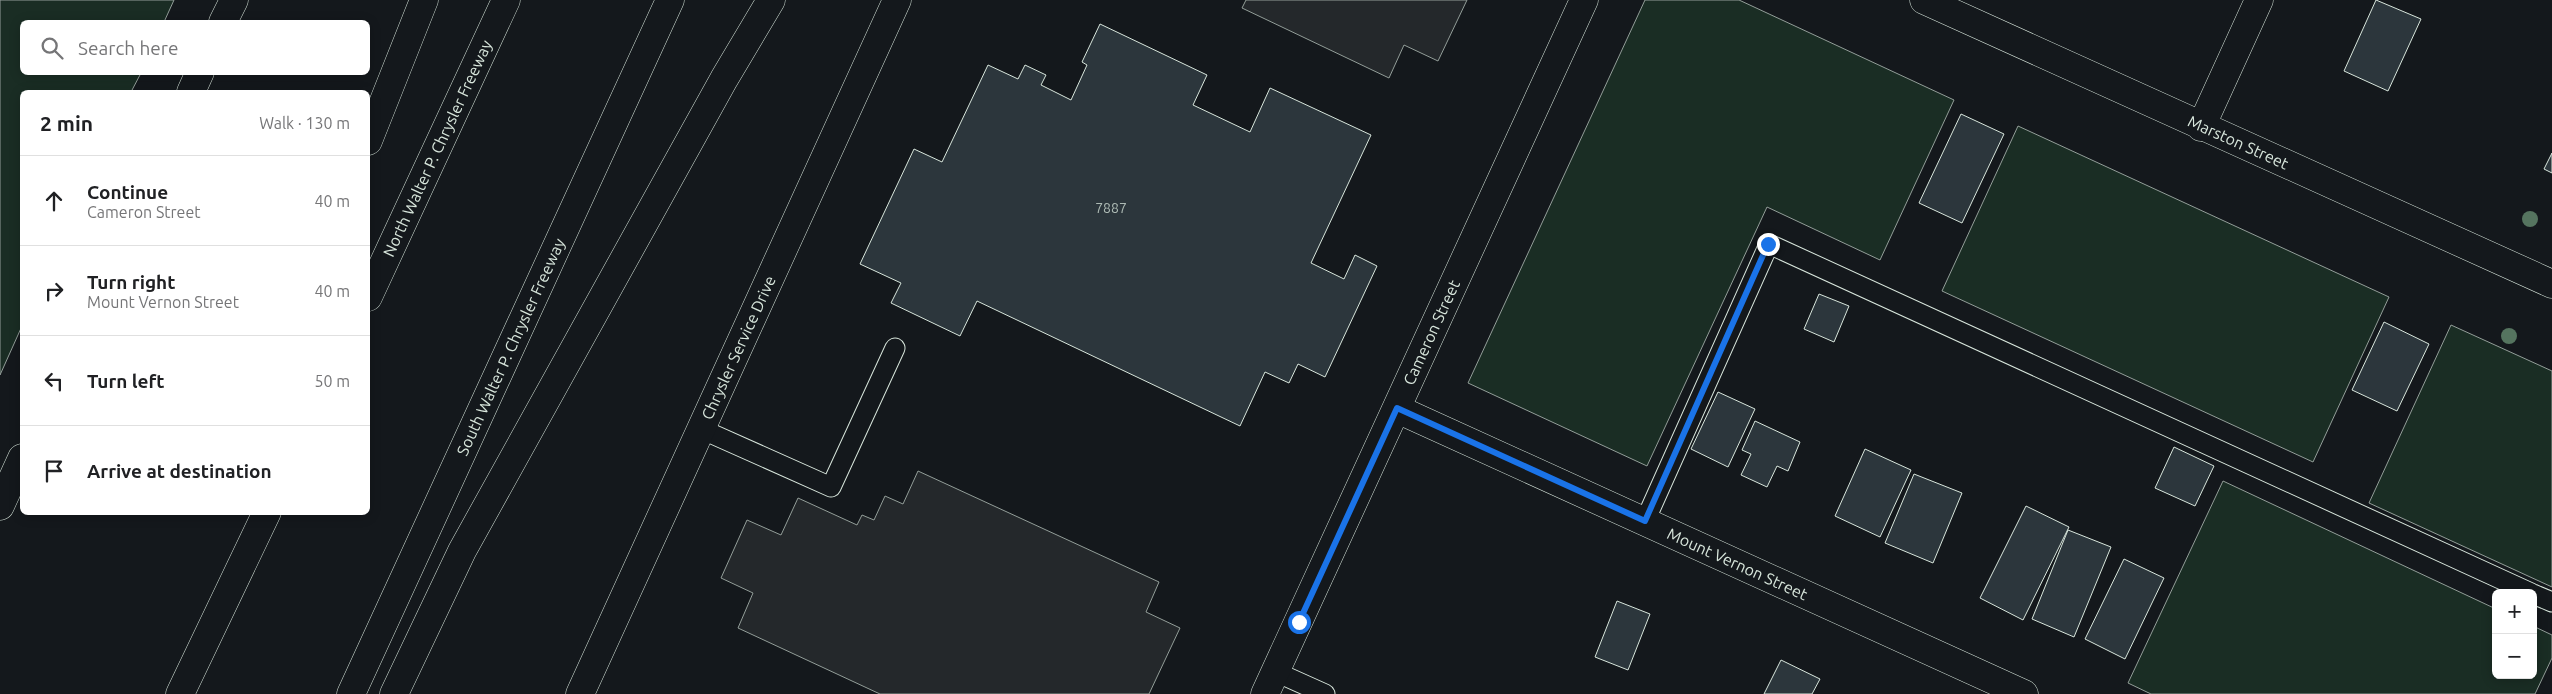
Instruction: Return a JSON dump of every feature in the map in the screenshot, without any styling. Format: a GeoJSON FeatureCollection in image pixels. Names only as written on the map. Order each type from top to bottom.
{"type":"FeatureCollection","features":[{"type":"Feature","properties":{"kind":"main road"},"geometry":{"type":"LineString","coordinates":[[224,20],[234,0]]}},
{"type":"Feature","properties":{"kind":"main road"},"geometry":{"type":"LineString","coordinates":[[370,136],[424,0]]}},
{"type":"Feature","properties":{"kind":"main road","name":"North Walter P. Chrysler Freeway"},"geometry":{"type":"LineString","coordinates":[[370,293],[506,0]]}},
{"type":"Feature","properties":{"kind":"main road","name":"South Walter P. Chrysler Freeway"},"geometry":{"type":"LineString","coordinates":[[351,694],[670,0]]}},
{"type":"Feature","properties":{"kind":"main road"},"geometry":{"type":"LineString","coordinates":[[394,694],[462,551],[724,79],[772,0]]}},
{"type":"Feature","properties":{"kind":"main road","name":"Chrysler Service Drive"},"geometry":{"type":"LineString","coordinates":[[580,694],[897,0]]}},
{"type":"Feature","properties":{"kind":"main road","name":"Cameron Street"},"geometry":{"type":"LineString","coordinates":[[1271,683],[1584,0]]}},
{"type":"Feature","properties":{"kind":"main road","name":"Marston Street"},"geometry":{"type":"LineString","coordinates":[[1924,0],[2201,127],[2552,284]]}},
{"type":"Feature","properties":{"kind":"main road"},"geometry":{"type":"LineString","coordinates":[[2201,127],[2259,0]]}},
{"type":"Feature","properties":{"kind":"main road"},"geometry":{"type":"LineString","coordinates":[[192,90],[199,75]]}},
{"type":"Feature","properties":{"kind":"main road","name":"Mount Vernon Street"},"geometry":{"type":"LineString","coordinates":[[1397,408],[2024,694]]}},
{"type":"Feature","properties":{"kind":"main road"},"geometry":{"type":"LineString","coordinates":[[0,506],[20,462]]}},
{"type":"Feature","properties":{"kind":"main road"},"geometry":{"type":"LineString","coordinates":[[253,542],[257,515]]}},
{"type":"Feature","properties":{"kind":"main road"},"geometry":{"type":"LineString","coordinates":[[180,694],[265,515]]}},
{"type":"Feature","properties":{"kind":"lane"},"geometry":{"type":"LineString","coordinates":[[1645,521],[1768,244],[2523,589]]}},
{"type":"Feature","properties":{"kind":"lane"},"geometry":{"type":"LineString","coordinates":[[701,429],[832,487],[895,348]]}},
{"type":"Feature","properties":{"kind":"lane"},"geometry":{"type":"LineString","coordinates":[[2537,595],[2552,602]]}},
{"type":"Feature","properties":{"kind":"lane"},"geometry":{"type":"LineString","coordinates":[[1271,683],[1325,694]]}},
{"type":"Feature","properties":{"kind":"green space"},"geometry":{"type":"Polygon","coordinates":[[[0,0],[174,0],[165,20],[20,20],[20,75],[140,75],[132,90],[20,90],[20,330],[0,375],[0,0]]]}},
{"type":"Feature","properties":{"kind":"green space"},"geometry":{"type":"Polygon","coordinates":[[[1645,0],[1739,0],[1954,100],[1880,260],[1767,207],[1647,466],[1468,383],[1645,0]]]}},
{"type":"Feature","properties":{"kind":"green space"},"geometry":{"type":"Polygon","coordinates":[[[2018,126],[2389,297],[2313,462],[1942,291],[2018,126]]]}},
{"type":"Feature","properties":{"kind":"green space"},"geometry":{"type":"Polygon","coordinates":[[[2451,325],[2552,371],[2552,587],[2369,503],[2451,325]]]}},
{"type":"Feature","properties":{"kind":"green space"},"geometry":{"type":"Polygon","coordinates":[[[2223,481],[2492,607],[2492,679],[2537,679],[2537,628],[2552,635],[2552,658],[2535,694],[2151,694],[2128,683],[2223,481]]]}},
{"type":"Feature","properties":{"kind":"shaded area"},"geometry":{"type":"Polygon","coordinates":[[[1246,0],[1467,0],[1438,61],[1404,45],[1389,78],[1242,8],[1246,0]]]}},
{"type":"Feature","properties":{"kind":"shaded area"},"geometry":{"type":"Polygon","coordinates":[[[918,471],[1159,582],[1146,612],[1180,628],[1149,694],[880,694],[738,628],[753,593],[721,578],[747,520],[781,535],[798,498],[857,525],[862,515],[874,520],[885,496],[903,504],[918,471]]]}},
{"type":"Feature","properties":{"kind":"building"},"geometry":{"type":"Polygon","coordinates":[[[2376,0],[2421,19],[2388,91],[2344,71],[2376,0]]]}},
{"type":"Feature","properties":{"kind":"building"},"geometry":{"type":"Polygon","coordinates":[[[1100,24],[1207,75],[1193,105],[1250,132],[1270,88],[1371,135],[1311,263],[1344,279],[1355,255],[1377,266],[1325,377],[1298,364],[1289,383],[1265,372],[1240,426],[977,301],[960,336],[891,303],[901,283],[860,264],[914,149],[942,162],[988,65],[1018,79],[1025,65],[1046,75],[1041,85],[1071,100],[1087,65],[1082,62],[1100,24]]]}},
{"type":"Feature","properties":{"kind":"building"},"geometry":{"type":"Polygon","coordinates":[[[1961,114],[2004,134],[1962,223],[1919,203],[1961,114]]]}},
{"type":"Feature","properties":{"kind":"building"},"geometry":{"type":"Polygon","coordinates":[[[2552,153],[2552,173],[2544,169],[2552,153]]]}},
{"type":"Feature","properties":{"kind":"building"},"geometry":{"type":"Polygon","coordinates":[[[1819,294],[1849,306],[1834,342],[1804,329],[1819,294]]]}},
{"type":"Feature","properties":{"kind":"building"},"geometry":{"type":"Polygon","coordinates":[[[2384,322],[2429,344],[2397,411],[2352,390],[2384,322]]]}},
{"type":"Feature","properties":{"kind":"building"},"geometry":{"type":"Polygon","coordinates":[[[1718,392],[1755,409],[1728,467],[1691,449],[1718,392]]]}},
{"type":"Feature","properties":{"kind":"building"},"geometry":{"type":"Polygon","coordinates":[[[1755,421],[1800,442],[1788,471],[1777,466],[1767,487],[1741,475],[1751,454],[1742,450],[1755,421]]]}},
{"type":"Feature","properties":{"kind":"building"},"geometry":{"type":"Polygon","coordinates":[[[2174,447],[2214,466],[2195,506],[2155,488],[2174,447]]]}},
{"type":"Feature","properties":{"kind":"building"},"geometry":{"type":"Polygon","coordinates":[[[1865,449],[1911,470],[1880,537],[1835,516],[1865,449]]]}},
{"type":"Feature","properties":{"kind":"building"},"geometry":{"type":"Polygon","coordinates":[[[1914,474],[1962,493],[1933,563],[1885,543],[1914,474]]]}},
{"type":"Feature","properties":{"kind":"building"},"geometry":{"type":"Polygon","coordinates":[[[2026,506],[2069,527],[2023,620],[1980,598],[2026,506]]]}},
{"type":"Feature","properties":{"kind":"building"},"geometry":{"type":"Polygon","coordinates":[[[2068,530],[2111,547],[2074,637],[2032,619],[2068,530]]]}},
{"type":"Feature","properties":{"kind":"building"},"geometry":{"type":"Polygon","coordinates":[[[2124,559],[2164,578],[2125,659],[2085,639],[2124,559]]]}},
{"type":"Feature","properties":{"kind":"building"},"geometry":{"type":"Polygon","coordinates":[[[1617,601],[1650,614],[1628,670],[1595,657],[1617,601]]]}},
{"type":"Feature","properties":{"kind":"building"},"geometry":{"type":"Polygon","coordinates":[[[1781,660],[1820,679],[1812,694],[1764,694],[1781,660]]]}},
{"type":"Feature","properties":{"kind":"route"},"geometry":{"type":"LineString","coordinates":[[1299,622],[1397,408],[1645,521],[1768,244]]}}]}
